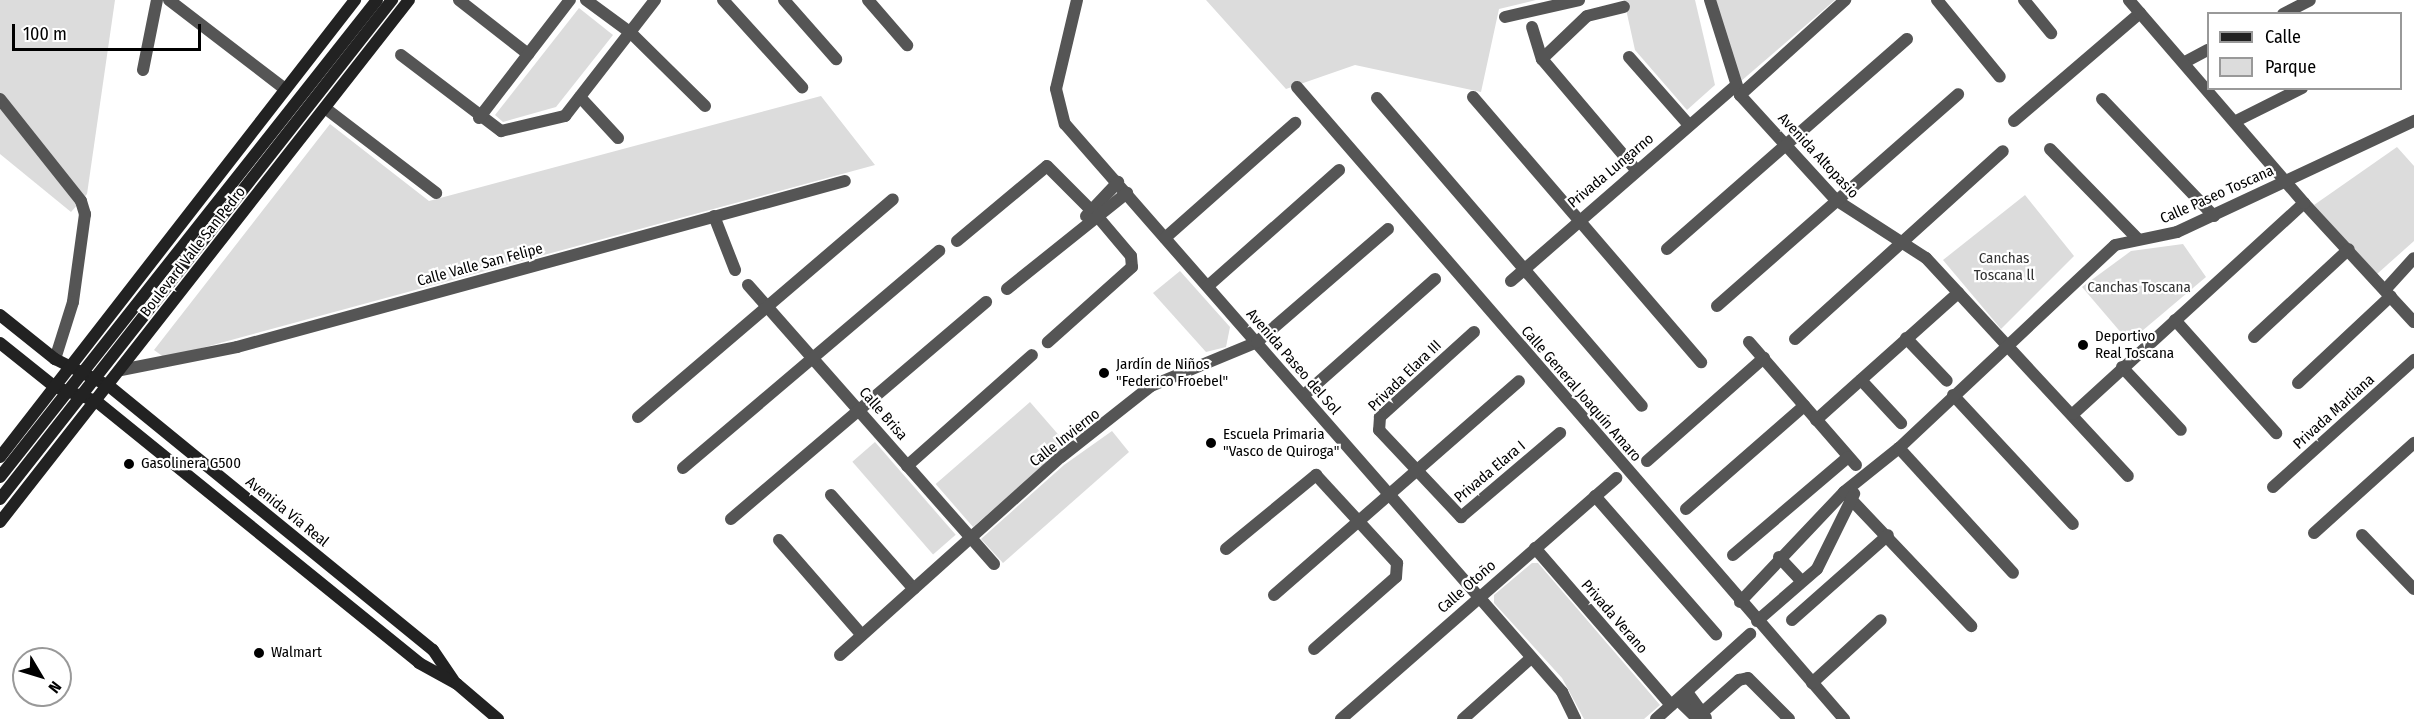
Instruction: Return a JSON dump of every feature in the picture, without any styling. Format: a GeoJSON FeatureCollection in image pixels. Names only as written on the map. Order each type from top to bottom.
{"type":"FeatureCollection","features":[{"type":"Feature","properties":{"kind":"main road","name":"Boulevard Valle San Pedro"},"geometry":{"type":"LineString","coordinates":[[0,457],[355,0]]}},
{"type":"Feature","properties":{"kind":"main road","name":"Boulevard Valle San Pedro"},"geometry":{"type":"LineString","coordinates":[[0,499],[98,377],[228,196],[377,0]]}},
{"type":"Feature","properties":{"kind":"main road","name":"Boulevard Valle San Pedro"},"geometry":{"type":"LineString","coordinates":[[0,477],[84,370],[392,0]]}},
{"type":"Feature","properties":{"kind":"main road","name":"Boulevard Valle San Pedro"},"geometry":{"type":"LineString","coordinates":[[0,522],[109,386],[409,0]]}},
{"type":"Feature","properties":{"kind":"main road"},"geometry":{"type":"LineString","coordinates":[[212,183],[246,209]]}},
{"type":"Feature","properties":{"kind":"main road","name":"Avenida Vía Real"},"geometry":{"type":"LineString","coordinates":[[0,315],[55,359],[98,377],[433,650],[456,684]]}},
{"type":"Feature","properties":{"kind":"main road","name":"Avenida Vía Real"},"geometry":{"type":"LineString","coordinates":[[0,343],[55,387],[84,394],[96,401],[419,663],[456,684],[498,719]]}},
{"type":"Feature","properties":{"kind":"street"},"geometry":{"type":"LineString","coordinates":[[143,70],[157,0]]}},
{"type":"Feature","properties":{"kind":"street"},"geometry":{"type":"LineString","coordinates":[[170,0],[285,89]]}},
{"type":"Feature","properties":{"kind":"street"},"geometry":{"type":"LineString","coordinates":[[459,0],[528,54]]}},
{"type":"Feature","properties":{"kind":"street"},"geometry":{"type":"LineString","coordinates":[[479,118],[570,0]]}},
{"type":"Feature","properties":{"kind":"street"},"geometry":{"type":"LineString","coordinates":[[586,0],[631,33],[705,106]]}},
{"type":"Feature","properties":{"kind":"street"},"geometry":{"type":"LineString","coordinates":[[401,55],[479,118],[501,131],[565,116],[655,0]]}},
{"type":"Feature","properties":{"kind":"street"},"geometry":{"type":"LineString","coordinates":[[723,0],[802,87]]}},
{"type":"Feature","properties":{"kind":"street"},"geometry":{"type":"LineString","coordinates":[[784,0],[836,59]]}},
{"type":"Feature","properties":{"kind":"street"},"geometry":{"type":"LineString","coordinates":[[868,0],[907,45]]}},
{"type":"Feature","properties":{"kind":"street","name":"Avenida Paseo del Sol"},"geometry":{"type":"LineString","coordinates":[[1077,0],[1056,89],[1058,107],[1065,124],[1304,395],[1477,598],[1562,692],[1575,719]]}},
{"type":"Feature","properties":{"kind":"street"},"geometry":{"type":"LineString","coordinates":[[1504,17],[1579,0]]}},
{"type":"Feature","properties":{"kind":"street","name":"Avenida Altopasio"},"geometry":{"type":"LineString","coordinates":[[1710,0],[1737,91],[1836,201],[1926,258],[2128,476]]}},
{"type":"Feature","properties":{"kind":"street","name":"Privada Lungarno"},"geometry":{"type":"LineString","coordinates":[[1511,281],[1579,218],[1689,125],[1737,91],[1845,0]]}},
{"type":"Feature","properties":{"kind":"street"},"geometry":{"type":"LineString","coordinates":[[1937,0],[2000,77]]}},
{"type":"Feature","properties":{"kind":"street"},"geometry":{"type":"LineString","coordinates":[[2024,0],[2051,33]]}},
{"type":"Feature","properties":{"kind":"street"},"geometry":{"type":"LineString","coordinates":[[2131,0],[2207,87]]}},
{"type":"Feature","properties":{"kind":"street"},"geometry":{"type":"LineString","coordinates":[[2287,12],[2310,0]]}},
{"type":"Feature","properties":{"kind":"street"},"geometry":{"type":"LineString","coordinates":[[1542,59],[1587,16],[1624,7]]}},
{"type":"Feature","properties":{"kind":"street"},"geometry":{"type":"LineString","coordinates":[[2014,121],[2140,13]]}},
{"type":"Feature","properties":{"kind":"street"},"geometry":{"type":"LineString","coordinates":[[1532,27],[1542,59],[1636,170]]}},
{"type":"Feature","properties":{"kind":"street"},"geometry":{"type":"LineString","coordinates":[[1667,249],[1788,146],[1906,39]]}},
{"type":"Feature","properties":{"kind":"street"},"geometry":{"type":"LineString","coordinates":[[2185,62],[2207,51]]}},
{"type":"Feature","properties":{"kind":"street"},"geometry":{"type":"LineString","coordinates":[[1629,57],[1689,125]]}},
{"type":"Feature","properties":{"kind":"street","name":"Calle General Joaquín Amaro"},"geometry":{"type":"LineString","coordinates":[[1297,87],[1740,602],[1844,719]]}},
{"type":"Feature","properties":{"kind":"street"},"geometry":{"type":"LineString","coordinates":[[2209,90],[2304,203],[2349,249],[2414,322]]}},
{"type":"Feature","properties":{"kind":"street"},"geometry":{"type":"LineString","coordinates":[[2236,121],[2298,90]]}},
{"type":"Feature","properties":{"kind":"street"},"geometry":{"type":"LineString","coordinates":[[1717,306],[1958,94]]}},
{"type":"Feature","properties":{"kind":"street"},"geometry":{"type":"LineString","coordinates":[[580,97],[618,138]]}},
{"type":"Feature","properties":{"kind":"street"},"geometry":{"type":"LineString","coordinates":[[1473,97],[1701,362]]}},
{"type":"Feature","properties":{"kind":"street"},"geometry":{"type":"LineString","coordinates":[[1,98],[85,213],[73,302],[55,359]]}},
{"type":"Feature","properties":{"kind":"street"},"geometry":{"type":"LineString","coordinates":[[1377,98],[1642,406]]}},
{"type":"Feature","properties":{"kind":"street"},"geometry":{"type":"LineString","coordinates":[[2102,99],[2214,216]]}},
{"type":"Feature","properties":{"kind":"street"},"geometry":{"type":"LineString","coordinates":[[325,108],[435,194]]}},
{"type":"Feature","properties":{"kind":"street","name":"Calle Paseo Toscana"},"geometry":{"type":"LineString","coordinates":[[1740,602],[1779,556],[1899,448],[2115,245],[2137,238],[2177,232],[2414,121]]}},
{"type":"Feature","properties":{"kind":"street"},"geometry":{"type":"LineString","coordinates":[[1165,238],[1295,123]]}},
{"type":"Feature","properties":{"kind":"street"},"geometry":{"type":"LineString","coordinates":[[2050,150],[2137,238]]}},
{"type":"Feature","properties":{"kind":"street"},"geometry":{"type":"LineString","coordinates":[[1795,339],[2003,151]]}},
{"type":"Feature","properties":{"kind":"street"},"geometry":{"type":"LineString","coordinates":[[957,241],[1047,166],[1094,213],[1134,261],[1048,342]]}},
{"type":"Feature","properties":{"kind":"street"},"geometry":{"type":"LineString","coordinates":[[1208,286],[1338,170]]}},
{"type":"Feature","properties":{"kind":"street","name":"Calle Valle San Felipe"},"geometry":{"type":"LineString","coordinates":[[121,370],[237,347],[845,181]]}},
{"type":"Feature","properties":{"kind":"street"},"geometry":{"type":"LineString","coordinates":[[1007,289],[1083,225],[1118,182]]}},
{"type":"Feature","properties":{"kind":"street"},"geometry":{"type":"LineString","coordinates":[[1094,213],[1127,193]]}},
{"type":"Feature","properties":{"kind":"street"},"geometry":{"type":"LineString","coordinates":[[638,417],[893,199]]}},
{"type":"Feature","properties":{"kind":"street"},"geometry":{"type":"LineString","coordinates":[[2073,414],[2304,203]]}},
{"type":"Feature","properties":{"kind":"street"},"geometry":{"type":"LineString","coordinates":[[714,216],[735,270]]}},
{"type":"Feature","properties":{"kind":"street","name":"Calle Invierno"},"geometry":{"type":"LineString","coordinates":[[840,655],[971,539],[1151,386],[1257,342],[1388,229]]}},
{"type":"Feature","properties":{"kind":"street"},"geometry":{"type":"LineString","coordinates":[[2254,337],[2349,249]]}},
{"type":"Feature","properties":{"kind":"street"},"geometry":{"type":"LineString","coordinates":[[683,468],[939,251]]}},
{"type":"Feature","properties":{"kind":"street"},"geometry":{"type":"LineString","coordinates":[[2298,383],[2388,293],[2414,258]]}},
{"type":"Feature","properties":{"kind":"street"},"geometry":{"type":"LineString","coordinates":[[1304,395],[1435,279]]}},
{"type":"Feature","properties":{"kind":"street","name":"Calle Brisa"},"geometry":{"type":"LineString","coordinates":[[748,285],[994,564]]}},
{"type":"Feature","properties":{"kind":"street"},"geometry":{"type":"LineString","coordinates":[[1816,420],[1958,293]]}},
{"type":"Feature","properties":{"kind":"street"},"geometry":{"type":"LineString","coordinates":[[731,519],[986,302]]}},
{"type":"Feature","properties":{"kind":"street"},"geometry":{"type":"LineString","coordinates":[[2175,320],[2276,434]]}},
{"type":"Feature","properties":{"kind":"street","name":"Privada Elara III"},"geometry":{"type":"LineString","coordinates":[[1416,471],[1376,424],[1474,332]]}},
{"type":"Feature","properties":{"kind":"street"},"geometry":{"type":"LineString","coordinates":[[1906,338],[1947,381]]}},
{"type":"Feature","properties":{"kind":"street"},"geometry":{"type":"LineString","coordinates":[[1733,555],[1852,461],[1749,342]]}},
{"type":"Feature","properties":{"kind":"street"},"geometry":{"type":"LineString","coordinates":[[907,466],[1032,355]]}},
{"type":"Feature","properties":{"kind":"street"},"geometry":{"type":"LineString","coordinates":[[1647,461],[1764,358]]}},
{"type":"Feature","properties":{"kind":"street","name":"Privada Marliana"},"geometry":{"type":"LineString","coordinates":[[2273,487],[2414,360]]}},
{"type":"Feature","properties":{"kind":"street"},"geometry":{"type":"LineString","coordinates":[[2122,367],[2181,430]]}},
{"type":"Feature","properties":{"kind":"street"},"geometry":{"type":"LineString","coordinates":[[1861,380],[1901,423]]}},
{"type":"Feature","properties":{"kind":"street"},"geometry":{"type":"LineString","coordinates":[[1274,595],[1519,381]]}},
{"type":"Feature","properties":{"kind":"street"},"geometry":{"type":"LineString","coordinates":[[1953,395],[2073,524]]}},
{"type":"Feature","properties":{"kind":"street"},"geometry":{"type":"LineString","coordinates":[[1686,509],[1804,406]]}},
{"type":"Feature","properties":{"kind":"street","name":"Privada Elara I"},"geometry":{"type":"LineString","coordinates":[[1416,471],[1461,517],[1560,433]]}},
{"type":"Feature","properties":{"kind":"street"},"geometry":{"type":"LineString","coordinates":[[2314,533],[2414,443]]}},
{"type":"Feature","properties":{"kind":"street"},"geometry":{"type":"LineString","coordinates":[[1899,448],[2013,573]]}},
{"type":"Feature","properties":{"kind":"street"},"geometry":{"type":"LineString","coordinates":[[1226,549],[1316,475],[1359,521],[1399,569],[1314,650]]}},
{"type":"Feature","properties":{"kind":"street","name":"Calle Otoño"},"geometry":{"type":"LineString","coordinates":[[1346,717],[1477,598],[1616,478]]}},
{"type":"Feature","properties":{"kind":"street"},"geometry":{"type":"LineString","coordinates":[[831,495],[914,589]]}},
{"type":"Feature","properties":{"kind":"street"},"geometry":{"type":"LineString","coordinates":[[1595,496],[1716,634]]}},
{"type":"Feature","properties":{"kind":"street"},"geometry":{"type":"LineString","coordinates":[[1757,621],[1801,581],[1829,551],[1847,496],[1888,535],[1971,626]]}},
{"type":"Feature","properties":{"kind":"street"},"geometry":{"type":"LineString","coordinates":[[1792,620],[1888,535]]}},
{"type":"Feature","properties":{"kind":"street"},"geometry":{"type":"LineString","coordinates":[[2362,535],[2414,589]]}},
{"type":"Feature","properties":{"kind":"street"},"geometry":{"type":"LineString","coordinates":[[779,540],[862,635]]}},
{"type":"Feature","properties":{"kind":"street","name":"Privada Verano"},"geometry":{"type":"LineString","coordinates":[[1535,548],[1678,699],[1700,717]]}},
{"type":"Feature","properties":{"kind":"street"},"geometry":{"type":"LineString","coordinates":[[1779,556],[1801,581]]}},
{"type":"Feature","properties":{"kind":"street"},"geometry":{"type":"LineString","coordinates":[[1812,683],[1881,620]]}},
{"type":"Feature","properties":{"kind":"street"},"geometry":{"type":"LineString","coordinates":[[1656,719],[1750,634]]}},
{"type":"Feature","properties":{"kind":"street"},"geometry":{"type":"LineString","coordinates":[[1463,719],[1531,658]]}},
{"type":"Feature","properties":{"kind":"street"},"geometry":{"type":"LineString","coordinates":[[1700,717],[1739,680],[1748,678],[1789,719]]}},
{"type":"Feature","properties":{"kind":"green space"},"geometry":{"type":"Polygon","coordinates":[[[0,0],[115,0],[87,194],[71,212],[0,154],[0,0]]]}},
{"type":"Feature","properties":{"kind":"green space"},"geometry":{"type":"Polygon","coordinates":[[[1206,0],[1536,0],[1499,9],[1481,92],[1355,65],[1286,89],[1206,0]]]}},
{"type":"Feature","properties":{"kind":"green space"},"geometry":{"type":"Polygon","coordinates":[[[1624,0],[1695,0],[1715,85],[1687,110],[1635,50],[1624,0]]]}},
{"type":"Feature","properties":{"kind":"green space"},"geometry":{"type":"Polygon","coordinates":[[[1716,0],[1835,0],[1740,82],[1716,0]]]}},
{"type":"Feature","properties":{"kind":"green space"},"geometry":{"type":"Polygon","coordinates":[[[579,8],[613,35],[556,107],[503,122],[495,115],[579,8]]]}},
{"type":"Feature","properties":{"kind":"green space"},"geometry":{"type":"Polygon","coordinates":[[[821,96],[875,165],[165,358],[154,350],[330,124],[429,201],[821,96]]]}},
{"type":"Feature","properties":{"kind":"green space"},"geometry":{"type":"Polygon","coordinates":[[[2397,147],[2414,166],[2414,241],[2377,274],[2314,205],[2397,147]]]}},
{"type":"Feature","properties":{"kind":"green space","name":"Canchas Toscana ll"},"geometry":{"type":"Polygon","coordinates":[[[2025,195],[2074,256],[2001,329],[1943,260],[2025,195]]]}},
{"type":"Feature","properties":{"kind":"green space","name":"Canchas Toscana"},"geometry":{"type":"Polygon","coordinates":[[[2183,244],[2206,277],[2129,342],[2082,287],[2131,251],[2183,244]]]}},
{"type":"Feature","properties":{"kind":"green space"},"geometry":{"type":"Polygon","coordinates":[[[1180,271],[1230,327],[1226,347],[1206,352],[1153,293],[1180,271]]]}},
{"type":"Feature","properties":{"kind":"green space"},"geometry":{"type":"Polygon","coordinates":[[[1030,402],[1067,445],[973,527],[936,484],[1030,402]]]}},
{"type":"Feature","properties":{"kind":"green space"},"geometry":{"type":"Polygon","coordinates":[[[1112,431],[1129,452],[1003,563],[981,539],[1064,465],[1112,431]]]}},
{"type":"Feature","properties":{"kind":"green space"},"geometry":{"type":"Polygon","coordinates":[[[875,442],[956,535],[933,555],[852,462],[875,442]]]}},
{"type":"Feature","properties":{"kind":"green space"},"geometry":{"type":"Polygon","coordinates":[[[1532,563],[1538,563],[1660,705],[1644,719],[1584,719],[1562,678],[1494,603],[1494,595],[1532,563]]]}},
{"type":"Feature","properties":{"kind":"place","name":"Deportivo Real Toscana"},"geometry":{"type":"Point","coordinates":[2083,345]}},
{"type":"Feature","properties":{"kind":"place","name":"Jardín de Niños \"Federico Froebel\""},"geometry":{"type":"Point","coordinates":[1104,373]}},
{"type":"Feature","properties":{"kind":"place","name":"Escuela Primaria \"Vasco de Quiroga\""},"geometry":{"type":"Point","coordinates":[1211,443]}},
{"type":"Feature","properties":{"kind":"place","name":"Gasolinera G500"},"geometry":{"type":"Point","coordinates":[129,464]}},
{"type":"Feature","properties":{"kind":"place","name":"Walmart"},"geometry":{"type":"Point","coordinates":[259,653]}}]}
